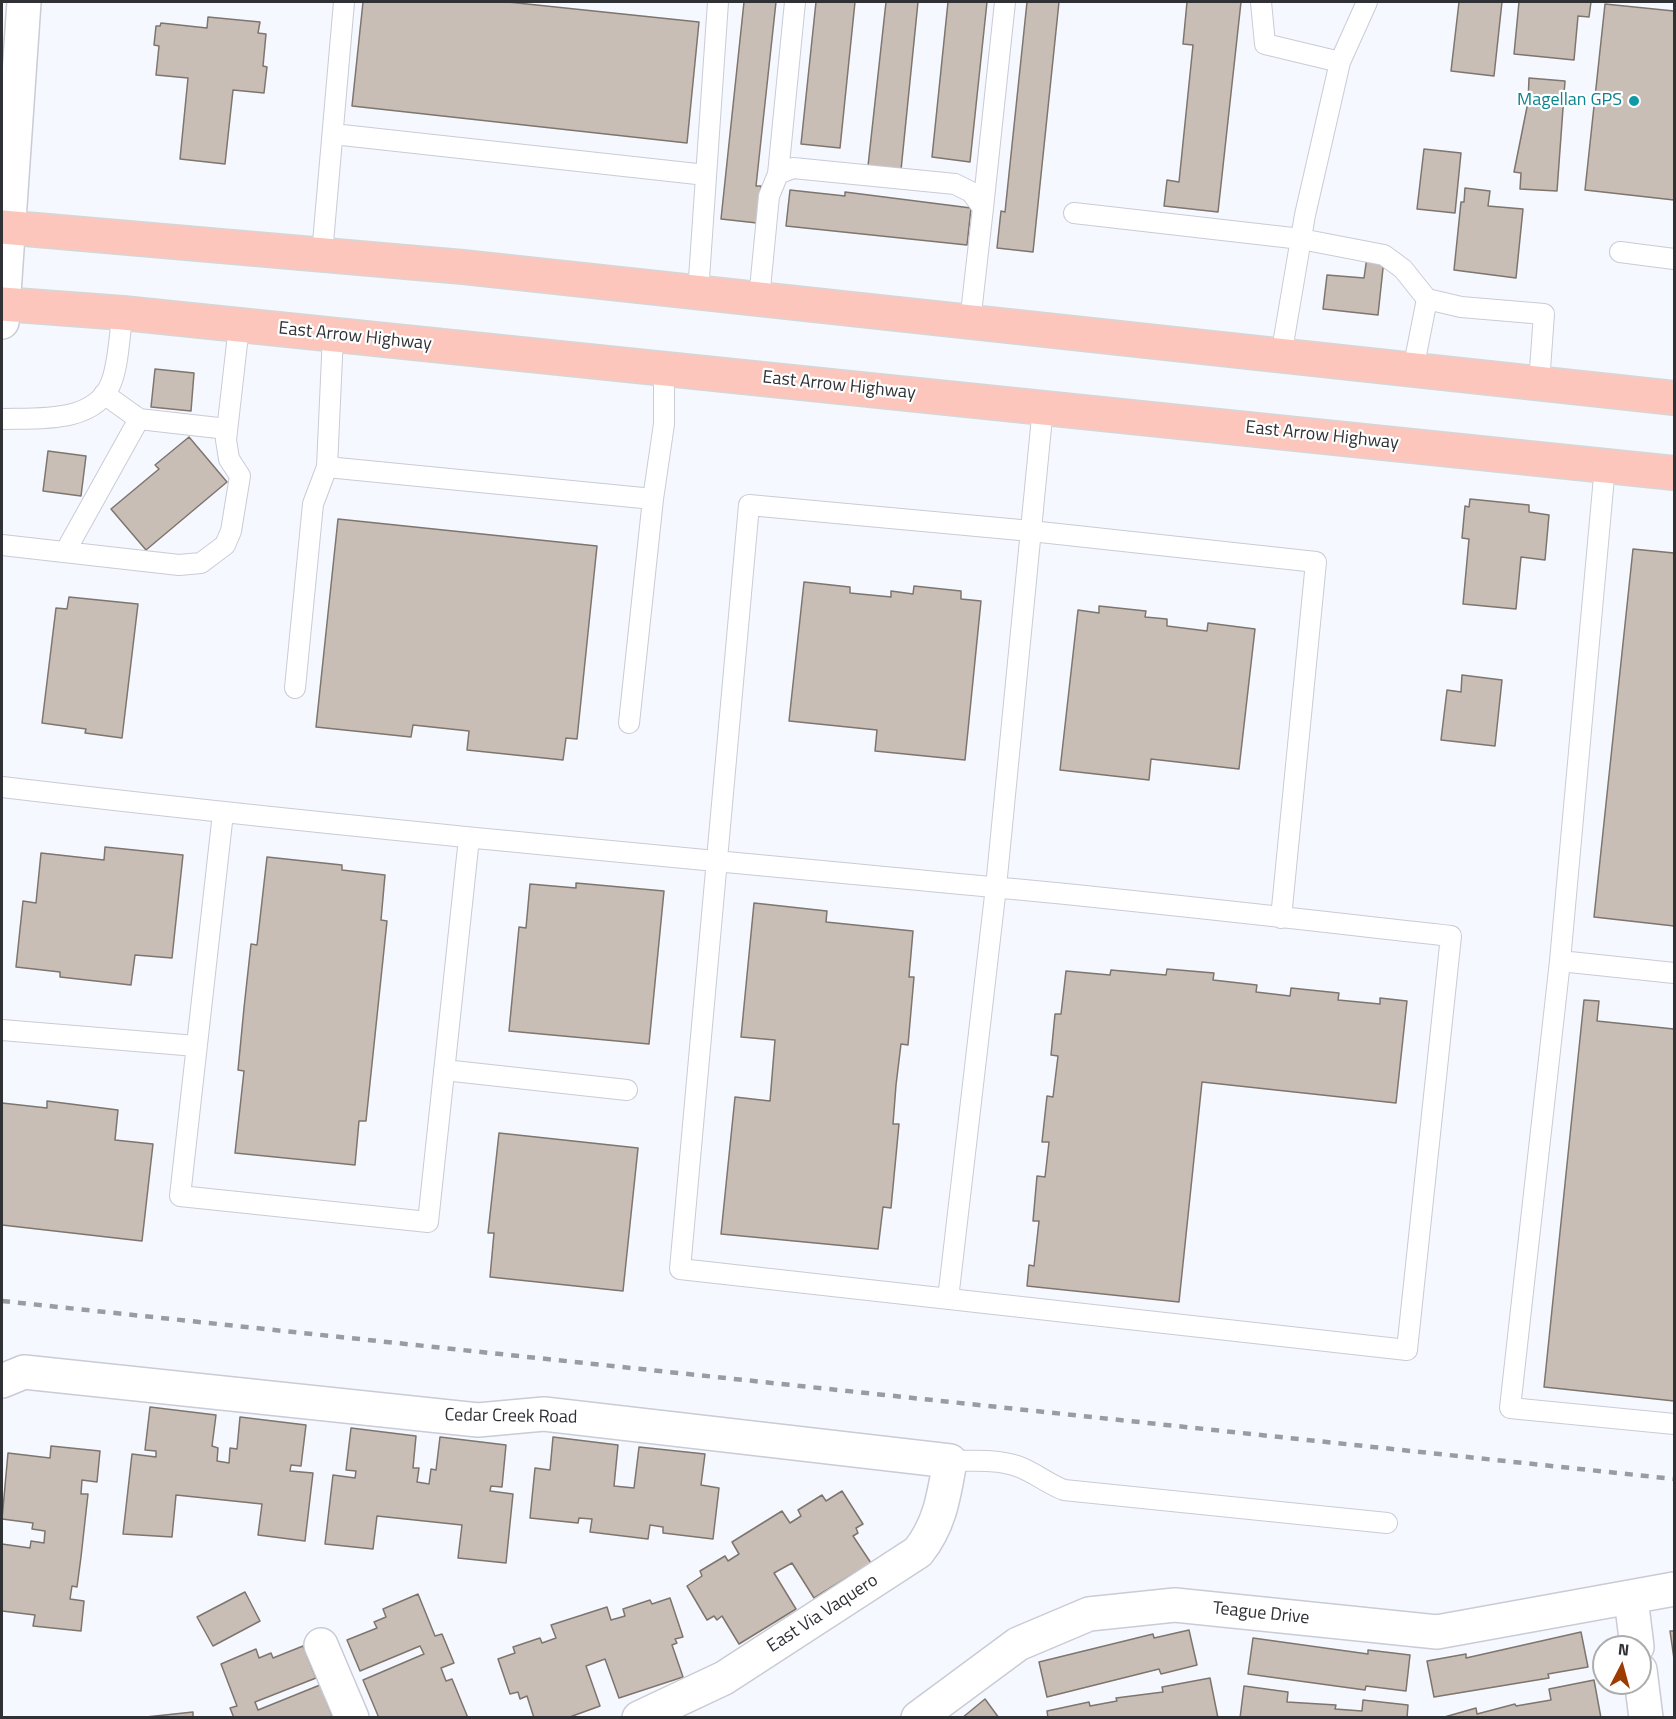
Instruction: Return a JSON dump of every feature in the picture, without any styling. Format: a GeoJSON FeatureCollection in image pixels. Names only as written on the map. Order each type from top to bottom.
{"type":"FeatureCollection","features":[{"type":"Feature","properties":{"kind":"main road"},"geometry":{"type":"LineString","coordinates":[[4,228],[322,254],[698,292],[1674,398]]}},
{"type":"Feature","properties":{"kind":"main road","name":"East Arrow Highway"},"geometry":{"type":"LineString","coordinates":[[2,310],[123,313],[1674,473]]}},
{"type":"Feature","properties":{"kind":"street"},"geometry":{"type":"LineString","coordinates":[[2,310],[4,228],[24,2]]}},
{"type":"Feature","properties":{"kind":"street","name":"Cedar Creek Road"},"geometry":{"type":"LineString","coordinates":[[2,1381],[24,1372],[478,1420],[544,1414],[951,1461]]}},
{"type":"Feature","properties":{"kind":"street","name":"East Via Vaquero"},"geometry":{"type":"LineString","coordinates":[[639,1718],[724,1678],[918,1552],[932,1536],[942,1506],[951,1461]]}},
{"type":"Feature","properties":{"kind":"street","name":"Teague Drive"},"geometry":{"type":"LineString","coordinates":[[918,1718],[1018,1644],[1089,1614],[1175,1605],[1437,1632],[1674,1589]]}},
{"type":"Feature","properties":{"kind":"street"},"geometry":{"type":"LineString","coordinates":[[1631,1598],[1636,1635]]}},
{"type":"Feature","properties":{"kind":"street"},"geometry":{"type":"LineString","coordinates":[[321,1645],[352,1718]]}},
{"type":"Feature","properties":{"kind":"street"},"geometry":{"type":"LineString","coordinates":[[1643,1695],[1646,1718]]}},
{"type":"Feature","properties":{"kind":"lane"},"geometry":{"type":"LineString","coordinates":[[322,254],[344,2]]}},
{"type":"Feature","properties":{"kind":"lane"},"geometry":{"type":"LineString","coordinates":[[698,292],[718,2]]}},
{"type":"Feature","properties":{"kind":"lane"},"geometry":{"type":"LineString","coordinates":[[759,299],[769,196],[778,174],[795,2]]}},
{"type":"Feature","properties":{"kind":"lane"},"geometry":{"type":"LineString","coordinates":[[970,322],[1005,2]]}},
{"type":"Feature","properties":{"kind":"lane"},"geometry":{"type":"LineString","coordinates":[[1261,2],[1265,44],[1340,62]]}},
{"type":"Feature","properties":{"kind":"lane"},"geometry":{"type":"LineString","coordinates":[[1281,356],[1301,239],[1340,62],[1367,2]]}},
{"type":"Feature","properties":{"kind":"lane"},"geometry":{"type":"LineString","coordinates":[[333,134],[706,175]]}},
{"type":"Feature","properties":{"kind":"lane"},"geometry":{"type":"LineString","coordinates":[[778,174],[793,168],[955,184],[971,192],[983,208]]}},
{"type":"Feature","properties":{"kind":"lane"},"geometry":{"type":"LineString","coordinates":[[1074,213],[1301,239],[1384,255],[1403,269],[1426,299],[1461,307],[1544,314],[1539,383]]}},
{"type":"Feature","properties":{"kind":"lane"},"geometry":{"type":"LineString","coordinates":[[1620,252],[1674,259]]}},
{"type":"Feature","properties":{"kind":"lane"},"geometry":{"type":"LineString","coordinates":[[1413,370],[1426,299]]}},
{"type":"Feature","properties":{"kind":"lane"},"geometry":{"type":"LineString","coordinates":[[2,419],[66,416],[95,404],[111,383],[123,313]]}},
{"type":"Feature","properties":{"kind":"lane"},"geometry":{"type":"LineString","coordinates":[[2,545],[179,566],[201,563],[225,545],[231,531],[240,488],[240,476],[230,459],[227,429],[239,326]]}},
{"type":"Feature","properties":{"kind":"lane"},"geometry":{"type":"LineString","coordinates":[[295,688],[314,504],[327,467],[333,335]]}},
{"type":"Feature","properties":{"kind":"lane"},"geometry":{"type":"LineString","coordinates":[[628,723],[653,499],[664,424],[664,369]]}},
{"type":"Feature","properties":{"kind":"lane"},"geometry":{"type":"LineString","coordinates":[[104,394],[139,419],[227,429]]}},
{"type":"Feature","properties":{"kind":"lane"},"geometry":{"type":"LineString","coordinates":[[948,1299],[996,887],[1042,407]]}},
{"type":"Feature","properties":{"kind":"lane"},"geometry":{"type":"LineString","coordinates":[[65,552],[139,419]]}},
{"type":"Feature","properties":{"kind":"lane"},"geometry":{"type":"LineString","coordinates":[[1605,466],[1560,962],[1510,1408],[1674,1424]]}},
{"type":"Feature","properties":{"kind":"lane"},"geometry":{"type":"LineString","coordinates":[[327,467],[653,499]]}},
{"type":"Feature","properties":{"kind":"lane"},"geometry":{"type":"LineString","coordinates":[[2,787],[223,813],[716,862],[996,887],[1281,918],[1451,936],[1407,1350],[680,1269],[716,862],[749,505],[1031,531],[1316,562],[1281,918]]}},
{"type":"Feature","properties":{"kind":"lane"},"geometry":{"type":"LineString","coordinates":[[223,813],[180,1196],[428,1222],[469,838]]}},
{"type":"Feature","properties":{"kind":"lane"},"geometry":{"type":"LineString","coordinates":[[1560,962],[1674,973]]}},
{"type":"Feature","properties":{"kind":"lane"},"geometry":{"type":"LineString","coordinates":[[2,1030],[196,1046]]}},
{"type":"Feature","properties":{"kind":"lane"},"geometry":{"type":"LineString","coordinates":[[444,1070],[627,1090]]}},
{"type":"Feature","properties":{"kind":"lane"},"geometry":{"type":"LineString","coordinates":[[951,1461],[1002,1462],[1019,1467],[1046,1483],[1064,1490],[1387,1522]]}},
{"type":"Feature","properties":{"kind":"building"},"geometry":{"type":"Polygon","coordinates":[[[363,2],[508,2],[699,22],[687,143],[352,106],[363,2]]]}},
{"type":"Feature","properties":{"kind":"building"},"geometry":{"type":"Polygon","coordinates":[[[744,2],[776,2],[756,186],[761,186],[757,223],[721,219],[744,2]]]}},
{"type":"Feature","properties":{"kind":"building"},"geometry":{"type":"Polygon","coordinates":[[[816,2],[855,2],[840,148],[801,144],[816,2]]]}},
{"type":"Feature","properties":{"kind":"building"},"geometry":{"type":"Polygon","coordinates":[[[886,2],[918,2],[901,170],[868,166],[886,2]]]}},
{"type":"Feature","properties":{"kind":"building"},"geometry":{"type":"Polygon","coordinates":[[[948,2],[987,2],[970,162],[932,157],[948,2]]]}},
{"type":"Feature","properties":{"kind":"building"},"geometry":{"type":"Polygon","coordinates":[[[1027,2],[1059,2],[1033,252],[997,248],[1001,211],[1005,212],[1027,2]]]}},
{"type":"Feature","properties":{"kind":"building"},"geometry":{"type":"Polygon","coordinates":[[[1187,2],[1241,2],[1218,212],[1164,206],[1167,180],[1179,182],[1193,45],[1183,44],[1187,2]]]}},
{"type":"Feature","properties":{"kind":"building"},"geometry":{"type":"Polygon","coordinates":[[[1459,2],[1502,2],[1494,76],[1451,71],[1459,2]]]}},
{"type":"Feature","properties":{"kind":"building"},"geometry":{"type":"Polygon","coordinates":[[[1519,2],[1591,2],[1589,17],[1578,16],[1574,60],[1514,54],[1519,2]]]}},
{"type":"Feature","properties":{"kind":"building","name":"Magellan GPS"},"geometry":{"type":"Polygon","coordinates":[[[1605,4],[1674,11],[1674,200],[1585,190],[1605,4]]]}},
{"type":"Feature","properties":{"kind":"building"},"geometry":{"type":"Polygon","coordinates":[[[208,17],[260,22],[258,33],[266,34],[263,66],[267,67],[264,93],[233,90],[225,164],[180,159],[188,78],[156,75],[159,46],[154,45],[156,26],[160,26],[161,23],[207,28],[208,17]]]}},
{"type":"Feature","properties":{"kind":"building"},"geometry":{"type":"Polygon","coordinates":[[[1529,78],[1565,81],[1557,191],[1520,189],[1521,173],[1514,172],[1528,102],[1529,78]]]}},
{"type":"Feature","properties":{"kind":"building"},"geometry":{"type":"Polygon","coordinates":[[[1424,149],[1461,153],[1455,213],[1417,209],[1424,149]]]}},
{"type":"Feature","properties":{"kind":"building"},"geometry":{"type":"Polygon","coordinates":[[[1465,188],[1490,191],[1488,206],[1523,209],[1516,278],[1454,270],[1461,202],[1464,202],[1465,188]]]}},
{"type":"Feature","properties":{"kind":"building"},"geometry":{"type":"Polygon","coordinates":[[[790,190],[845,196],[845,192],[971,208],[967,245],[786,226],[790,190]]]}},
{"type":"Feature","properties":{"kind":"building"},"geometry":{"type":"Polygon","coordinates":[[[1367,257],[1384,259],[1378,315],[1323,309],[1327,275],[1364,278],[1367,257]]]}},
{"type":"Feature","properties":{"kind":"building"},"geometry":{"type":"Polygon","coordinates":[[[155,369],[194,373],[191,411],[151,407],[155,369]]]}},
{"type":"Feature","properties":{"kind":"building"},"geometry":{"type":"Polygon","coordinates":[[[189,437],[227,482],[146,550],[111,509],[159,469],[155,465],[189,437]]]}},
{"type":"Feature","properties":{"kind":"building"},"geometry":{"type":"Polygon","coordinates":[[[48,451],[86,456],[81,496],[43,491],[48,451]]]}},
{"type":"Feature","properties":{"kind":"building"},"geometry":{"type":"Polygon","coordinates":[[[1470,499],[1529,505],[1529,512],[1549,515],[1545,560],[1521,557],[1516,609],[1463,604],[1469,539],[1462,538],[1465,506],[1469,507],[1470,499]]]}},
{"type":"Feature","properties":{"kind":"building"},"geometry":{"type":"Polygon","coordinates":[[[338,519],[597,546],[577,739],[566,738],[563,760],[467,750],[469,731],[413,725],[411,737],[316,727],[338,519]]]}},
{"type":"Feature","properties":{"kind":"building"},"geometry":{"type":"Polygon","coordinates":[[[1633,549],[1674,553],[1674,926],[1594,917],[1633,549]]]}},
{"type":"Feature","properties":{"kind":"building"},"geometry":{"type":"Polygon","coordinates":[[[804,582],[850,587],[850,593],[891,597],[891,591],[913,594],[914,586],[961,591],[961,599],[981,601],[965,760],[875,751],[877,730],[789,721],[804,582]]]}},
{"type":"Feature","properties":{"kind":"building"},"geometry":{"type":"Polygon","coordinates":[[[69,597],[138,604],[122,738],[85,733],[86,729],[42,723],[56,608],[67,609],[69,597]]]}},
{"type":"Feature","properties":{"kind":"building"},"geometry":{"type":"Polygon","coordinates":[[[1099,606],[1146,611],[1145,617],[1167,619],[1167,626],[1207,631],[1208,623],[1255,629],[1239,769],[1151,759],[1149,780],[1060,770],[1078,610],[1099,613],[1099,606]]]}},
{"type":"Feature","properties":{"kind":"building"},"geometry":{"type":"Polygon","coordinates":[[[1462,675],[1502,680],[1495,746],[1441,740],[1447,690],[1461,692],[1462,675]]]}},
{"type":"Feature","properties":{"kind":"building"},"geometry":{"type":"Polygon","coordinates":[[[105,847],[183,855],[172,958],[135,955],[131,985],[60,977],[60,972],[16,967],[23,901],[36,903],[41,853],[104,860],[105,847]]]}},
{"type":"Feature","properties":{"kind":"building"},"geometry":{"type":"Polygon","coordinates":[[[267,857],[342,865],[342,870],[385,875],[381,920],[387,921],[366,1121],[359,1121],[355,1165],[235,1153],[244,1071],[238,1070],[244,1008],[251,944],[257,945],[267,857]]]}},
{"type":"Feature","properties":{"kind":"building"},"geometry":{"type":"Polygon","coordinates":[[[576,883],[664,891],[649,1044],[509,1031],[519,927],[526,928],[530,884],[576,888],[576,883]]]}},
{"type":"Feature","properties":{"kind":"building"},"geometry":{"type":"Polygon","coordinates":[[[754,903],[827,911],[826,922],[913,931],[909,977],[914,977],[908,1045],[901,1044],[896,1085],[893,1124],[899,1124],[891,1208],[883,1207],[878,1249],[721,1234],[735,1097],[770,1101],[775,1040],[741,1037],[754,903]]]}},
{"type":"Feature","properties":{"kind":"building"},"geometry":{"type":"Polygon","coordinates":[[[1167,969],[1214,973],[1213,980],[1257,985],[1256,992],[1290,996],[1291,988],[1339,993],[1338,1000],[1380,1004],[1380,998],[1407,1001],[1396,1103],[1202,1082],[1179,1302],[1027,1286],[1029,1265],[1034,1266],[1039,1221],[1033,1221],[1037,1176],[1045,1177],[1049,1142],[1042,1142],[1047,1096],[1053,1097],[1058,1056],[1051,1055],[1055,1014],[1061,1014],[1066,971],[1110,975],[1111,970],[1166,975],[1167,969]]]}},
{"type":"Feature","properties":{"kind":"building"},"geometry":{"type":"Polygon","coordinates":[[[1584,1000],[1599,1001],[1597,1021],[1674,1029],[1674,1401],[1544,1387],[1584,1000]]]}},
{"type":"Feature","properties":{"kind":"building"},"geometry":{"type":"Polygon","coordinates":[[[47,1101],[118,1110],[115,1140],[153,1144],[142,1241],[2,1225],[2,1103],[47,1108],[47,1101]]]}},
{"type":"Feature","properties":{"kind":"building"},"geometry":{"type":"Polygon","coordinates":[[[499,1133],[638,1148],[623,1291],[490,1277],[494,1233],[488,1233],[499,1133]]]}},
{"type":"Feature","properties":{"kind":"building"},"geometry":{"type":"Polygon","coordinates":[[[150,1407],[216,1415],[212,1446],[218,1448],[217,1461],[229,1463],[230,1448],[237,1449],[240,1417],[306,1425],[301,1466],[291,1465],[290,1471],[313,1473],[305,1541],[258,1535],[262,1504],[176,1495],[172,1537],[123,1534],[132,1454],[156,1457],[156,1451],[145,1450],[150,1407]]]}},
{"type":"Feature","properties":{"kind":"building"},"geometry":{"type":"Polygon","coordinates":[[[351,1428],[416,1436],[413,1468],[419,1468],[417,1482],[429,1484],[431,1469],[436,1470],[440,1437],[506,1445],[502,1487],[491,1486],[490,1491],[513,1494],[506,1563],[458,1558],[462,1525],[377,1516],[373,1549],[325,1544],[333,1475],[355,1478],[356,1471],[346,1470],[351,1428]]]}},
{"type":"Feature","properties":{"kind":"building"},"geometry":{"type":"Polygon","coordinates":[[[553,1437],[618,1445],[614,1486],[634,1488],[639,1447],[705,1454],[701,1485],[719,1488],[713,1539],[663,1533],[663,1527],[650,1525],[648,1539],[590,1532],[592,1519],[579,1518],[578,1523],[530,1518],[535,1468],[550,1470],[553,1437]]]}},
{"type":"Feature","properties":{"kind":"building"},"geometry":{"type":"Polygon","coordinates":[[[51,1446],[100,1451],[97,1482],[82,1480],[81,1494],[88,1494],[77,1587],[72,1586],[70,1599],[84,1601],[81,1631],[33,1626],[35,1615],[2,1611],[2,1544],[30,1548],[31,1541],[44,1543],[45,1531],[32,1529],[33,1523],[2,1519],[8,1453],[50,1458],[51,1446]]]}},
{"type":"Feature","properties":{"kind":"building"},"geometry":{"type":"Polygon","coordinates":[[[842,1491],[863,1524],[856,1528],[858,1533],[853,1536],[871,1563],[814,1598],[792,1563],[774,1573],[796,1609],[739,1644],[722,1616],[717,1620],[714,1616],[707,1620],[687,1586],[702,1576],[700,1571],[725,1556],[728,1561],[739,1554],[732,1542],[782,1511],[790,1523],[801,1516],[798,1510],[822,1495],[826,1501],[842,1491]]]}},
{"type":"Feature","properties":{"kind":"building"},"geometry":{"type":"Polygon","coordinates":[[[245,1592],[260,1621],[213,1646],[197,1617],[245,1592]]]}},
{"type":"Feature","properties":{"kind":"building"},"geometry":{"type":"Polygon","coordinates":[[[418,1594],[435,1636],[442,1634],[454,1663],[441,1668],[446,1681],[452,1679],[468,1718],[379,1718],[363,1680],[424,1654],[420,1646],[360,1671],[347,1640],[377,1628],[374,1622],[386,1617],[383,1609],[418,1594]]]}},
{"type":"Feature","properties":{"kind":"building"},"geometry":{"type":"Polygon","coordinates":[[[670,1598],[683,1637],[675,1639],[677,1643],[672,1645],[683,1677],[619,1698],[605,1659],[586,1666],[600,1706],[567,1718],[534,1718],[527,1696],[520,1699],[518,1692],[510,1694],[498,1659],[515,1653],[513,1647],[540,1638],[542,1643],[556,1638],[551,1625],[607,1607],[611,1620],[625,1616],[623,1609],[650,1600],[652,1604],[670,1598]]]}},
{"type":"Feature","properties":{"kind":"building"},"geometry":{"type":"Polygon","coordinates":[[[1189,1630],[1197,1665],[1161,1674],[1159,1669],[1047,1697],[1039,1662],[1153,1634],[1154,1638],[1189,1630]]]}},
{"type":"Feature","properties":{"kind":"building"},"geometry":{"type":"Polygon","coordinates":[[[1670,1631],[1674,1631],[1674,1659],[1670,1631]]]}},
{"type":"Feature","properties":{"kind":"building"},"geometry":{"type":"Polygon","coordinates":[[[1581,1632],[1588,1667],[1548,1674],[1549,1678],[1434,1697],[1427,1661],[1466,1654],[1466,1658],[1581,1632]]]}},
{"type":"Feature","properties":{"kind":"building"},"geometry":{"type":"Polygon","coordinates":[[[1253,1638],[1368,1654],[1368,1650],[1410,1655],[1406,1691],[1366,1686],[1365,1690],[1248,1674],[1253,1638]]]}},
{"type":"Feature","properties":{"kind":"building"},"geometry":{"type":"Polygon","coordinates":[[[303,1646],[316,1678],[255,1702],[258,1710],[320,1685],[333,1718],[234,1718],[230,1708],[237,1706],[221,1664],[256,1649],[259,1658],[271,1653],[273,1658],[303,1646]]]}},
{"type":"Feature","properties":{"kind":"building"},"geometry":{"type":"Polygon","coordinates":[[[1210,1678],[1218,1718],[1048,1718],[1047,1711],[1089,1702],[1090,1706],[1117,1701],[1116,1698],[1163,1692],[1162,1687],[1210,1678]]]}},
{"type":"Feature","properties":{"kind":"building"},"geometry":{"type":"Polygon","coordinates":[[[1592,1680],[1592,1695],[1597,1695],[1601,1718],[1441,1718],[1476,1708],[1477,1714],[1515,1704],[1516,1706],[1551,1700],[1549,1689],[1592,1680]]]}},
{"type":"Feature","properties":{"kind":"building"},"geometry":{"type":"Polygon","coordinates":[[[1244,1686],[1288,1692],[1287,1702],[1336,1705],[1335,1709],[1362,1711],[1363,1700],[1408,1705],[1407,1718],[1240,1718],[1244,1686]]]}},
{"type":"Feature","properties":{"kind":"building"},"geometry":{"type":"Polygon","coordinates":[[[985,1699],[999,1718],[962,1718],[985,1699]]]}},
{"type":"Feature","properties":{"kind":"building"},"geometry":{"type":"Polygon","coordinates":[[[193,1712],[193,1718],[146,1718],[146,1717],[193,1712]]]}},
{"type":"Feature","properties":{"kind":"railway"},"geometry":{"type":"LineString","coordinates":[[2,1301],[1674,1479]]}},
{"type":"Feature","properties":{"kind":"place","name":"Magellan GPS"},"geometry":{"type":"Point","coordinates":[1634,101]}}]}
